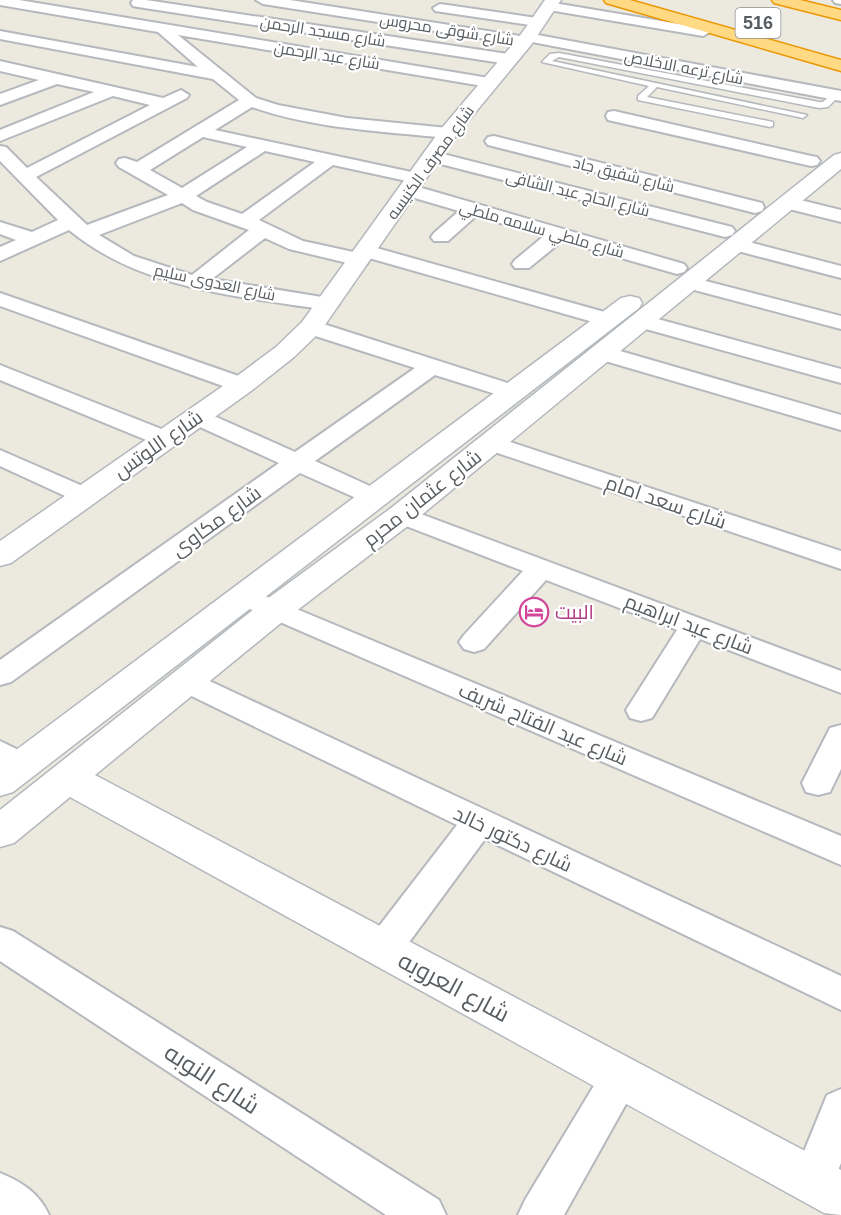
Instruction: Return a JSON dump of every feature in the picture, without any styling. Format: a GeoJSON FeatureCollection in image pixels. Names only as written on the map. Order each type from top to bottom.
{"type":"FeatureCollection","features":[{"type":"Feature","properties":{"kind":"highway"},"geometry":{"type":"LineString","coordinates":[[612,0],[841,66]]}},
{"type":"Feature","properties":{"kind":"highway","name":"516"},"geometry":{"type":"LineString","coordinates":[[780,0],[841,15]]}},
{"type":"Feature","properties":{"kind":"main road","name":"شارع مصرف الكنيسه"},"geometry":{"type":"LineString","coordinates":[[311,327],[448,133],[538,20]]}},
{"type":"Feature","properties":{"kind":"main road","name":"شارع عثمان محرم"},"geometry":{"type":"LineString","coordinates":[[8,767],[246,597],[607,320],[683,276],[731,238],[788,203],[832,166],[841,136]]}},
{"type":"Feature","properties":{"kind":"main road","name":"شارع عثمان محرم"},"geometry":{"type":"LineString","coordinates":[[731,238],[755,207],[832,166]]}},
{"type":"Feature","properties":{"kind":"main road","name":"شارع عثمان محرم"},"geometry":{"type":"LineString","coordinates":[[0,832],[186,681],[402,515],[603,353],[642,321],[683,276]]}},
{"type":"Feature","properties":{"kind":"main road","name":"شارع اللوتس"},"geometry":{"type":"LineString","coordinates":[[0,556],[242,385],[285,352],[311,327]]}},
{"type":"Feature","properties":{"kind":"main road","name":"شارع العروبه"},"geometry":{"type":"LineString","coordinates":[[68,778],[827,1189]]}},
{"type":"Feature","properties":{"kind":"street","name":"شارع شوقى محروس"},"geometry":{"type":"LineString","coordinates":[[263,0],[538,20]]}},
{"type":"Feature","properties":{"kind":"street"},"geometry":{"type":"LineString","coordinates":[[482,0],[538,20]]}},
{"type":"Feature","properties":{"kind":"street","name":"شارع عبد الرحمن"},"geometry":{"type":"LineString","coordinates":[[0,1],[489,82]]}},
{"type":"Feature","properties":{"kind":"street"},"geometry":{"type":"LineString","coordinates":[[134,1],[178,43],[250,101],[294,114],[448,133]]}},
{"type":"Feature","properties":{"kind":"street","name":"شارع مسجد الرحمن"},"geometry":{"type":"LineString","coordinates":[[134,1],[508,59]]}},
{"type":"Feature","properties":{"kind":"street"},"geometry":{"type":"LineString","coordinates":[[431,7],[538,20],[703,32]]}},
{"type":"Feature","properties":{"kind":"street"},"geometry":{"type":"LineString","coordinates":[[0,12],[178,43]]}},
{"type":"Feature","properties":{"kind":"street","name":"شارع ترعه الاخلاص"},"geometry":{"type":"LineString","coordinates":[[538,20],[839,92]]}},
{"type":"Feature","properties":{"kind":"street"},"geometry":{"type":"LineString","coordinates":[[0,35],[218,75]]}},
{"type":"Feature","properties":{"kind":"street"},"geometry":{"type":"LineString","coordinates":[[0,66],[165,103]]}},
{"type":"Feature","properties":{"kind":"street"},"geometry":{"type":"LineString","coordinates":[[0,100],[55,78]]}},
{"type":"Feature","properties":{"kind":"street"},"geometry":{"type":"LineString","coordinates":[[0,81],[29,88]]}},
{"type":"Feature","properties":{"kind":"street"},"geometry":{"type":"LineString","coordinates":[[0,136],[111,91]]}},
{"type":"Feature","properties":{"kind":"street"},"geometry":{"type":"LineString","coordinates":[[25,176],[181,95]]}},
{"type":"Feature","properties":{"kind":"street"},"geometry":{"type":"LineString","coordinates":[[250,101],[131,166],[181,197],[254,225],[296,245],[363,255],[607,320]]}},
{"type":"Feature","properties":{"kind":"street"},"geometry":{"type":"LineString","coordinates":[[614,116],[832,166]]}},
{"type":"Feature","properties":{"kind":"street","name":"شارع ملطي سلامه ملطي"},"geometry":{"type":"LineString","coordinates":[[198,131],[329,160],[412,184],[472,209],[841,323]]}},
{"type":"Feature","properties":{"kind":"street","name":"شارع شفيق جاد"},"geometry":{"type":"LineString","coordinates":[[494,141],[755,207]]}},
{"type":"Feature","properties":{"kind":"street"},"geometry":{"type":"LineString","coordinates":[[0,255],[33,239],[181,197],[262,145]]}},
{"type":"Feature","properties":{"kind":"street","name":"شارع العدوى سليم"},"geometry":{"type":"LineString","coordinates":[[0,151],[79,227],[104,248],[130,261],[161,273],[197,281],[328,304]]}},
{"type":"Feature","properties":{"kind":"street","name":"شارع الحاج عبد الشافى"},"geometry":{"type":"LineString","coordinates":[[431,156],[731,238],[841,272]]}},
{"type":"Feature","properties":{"kind":"street"},"geometry":{"type":"LineString","coordinates":[[197,281],[254,225],[329,160]]}},
{"type":"Feature","properties":{"kind":"street"},"geometry":{"type":"LineString","coordinates":[[788,203],[841,216]]}},
{"type":"Feature","properties":{"kind":"street"},"geometry":{"type":"LineString","coordinates":[[441,237],[472,209]]}},
{"type":"Feature","properties":{"kind":"street"},"geometry":{"type":"LineString","coordinates":[[0,228],[33,239]]}},
{"type":"Feature","properties":{"kind":"street"},"geometry":{"type":"LineString","coordinates":[[522,264],[558,234]]}},
{"type":"Feature","properties":{"kind":"street"},"geometry":{"type":"LineString","coordinates":[[0,299],[242,385]]}},
{"type":"Feature","properties":{"kind":"street"},"geometry":{"type":"LineString","coordinates":[[642,321],[841,376]]}},
{"type":"Feature","properties":{"kind":"street"},"geometry":{"type":"LineString","coordinates":[[311,327],[512,392]]}},
{"type":"Feature","properties":{"kind":"street"},"geometry":{"type":"LineString","coordinates":[[603,353],[841,423]]}},
{"type":"Feature","properties":{"kind":"street","name":"شارع مكاوى"},"geometry":{"type":"LineString","coordinates":[[0,675],[432,366]]}},
{"type":"Feature","properties":{"kind":"street"},"geometry":{"type":"LineString","coordinates":[[0,372],[165,440]]}},
{"type":"Feature","properties":{"kind":"street"},"geometry":{"type":"LineString","coordinates":[[197,417],[374,497]]}},
{"type":"Feature","properties":{"kind":"street","name":"شارع سعد امام"},"geometry":{"type":"LineString","coordinates":[[492,443],[841,560]]}},
{"type":"Feature","properties":{"kind":"street"},"geometry":{"type":"LineString","coordinates":[[0,457],[85,496]]}},
{"type":"Feature","properties":{"kind":"street","name":"شارع عيد ابراهيم"},"geometry":{"type":"LineString","coordinates":[[402,515],[841,682]]}},
{"type":"Feature","properties":{"kind":"street"},"geometry":{"type":"LineString","coordinates":[[474,642],[541,568]]}},
{"type":"Feature","properties":{"kind":"street","name":"شارع عبد الفتاح شريف"},"geometry":{"type":"LineString","coordinates":[[246,597],[841,851]]}},
{"type":"Feature","properties":{"kind":"street"},"geometry":{"type":"LineString","coordinates":[[640,710],[694,626]]}},
{"type":"Feature","properties":{"kind":"street","name":"شارع دكتور خالد"},"geometry":{"type":"LineString","coordinates":[[186,681],[478,823],[841,994]]}},
{"type":"Feature","properties":{"kind":"street"},"geometry":{"type":"LineString","coordinates":[[818,783],[841,736]]}},
{"type":"Feature","properties":{"kind":"street"},"geometry":{"type":"LineString","coordinates":[[383,949],[478,823]]}},
{"type":"Feature","properties":{"kind":"street","name":"شارع النوبه"},"geometry":{"type":"LineString","coordinates":[[0,942],[424,1215]]}},
{"type":"Feature","properties":{"kind":"street"},"geometry":{"type":"LineString","coordinates":[[540,1215],[621,1077]]}},
{"type":"Feature","properties":{"kind":"street"},"geometry":{"type":"LineString","coordinates":[[827,1189],[841,1108]]}},
{"type":"Feature","properties":{"kind":"street"},"geometry":{"type":"LineString","coordinates":[[0,1194],[27,1215]]}},
{"type":"Feature","properties":{"kind":"lane"},"geometry":{"type":"LineString","coordinates":[[803,115],[546,62],[553,56],[559,55],[819,105],[825,105],[839,92]]}},
{"type":"Feature","properties":{"kind":"lane"},"geometry":{"type":"LineString","coordinates":[[655,85],[641,98],[770,124]]}},
{"type":"Feature","properties":{"kind":"place","name":"البيت"},"geometry":{"type":"Point","coordinates":[534,612]}}]}
